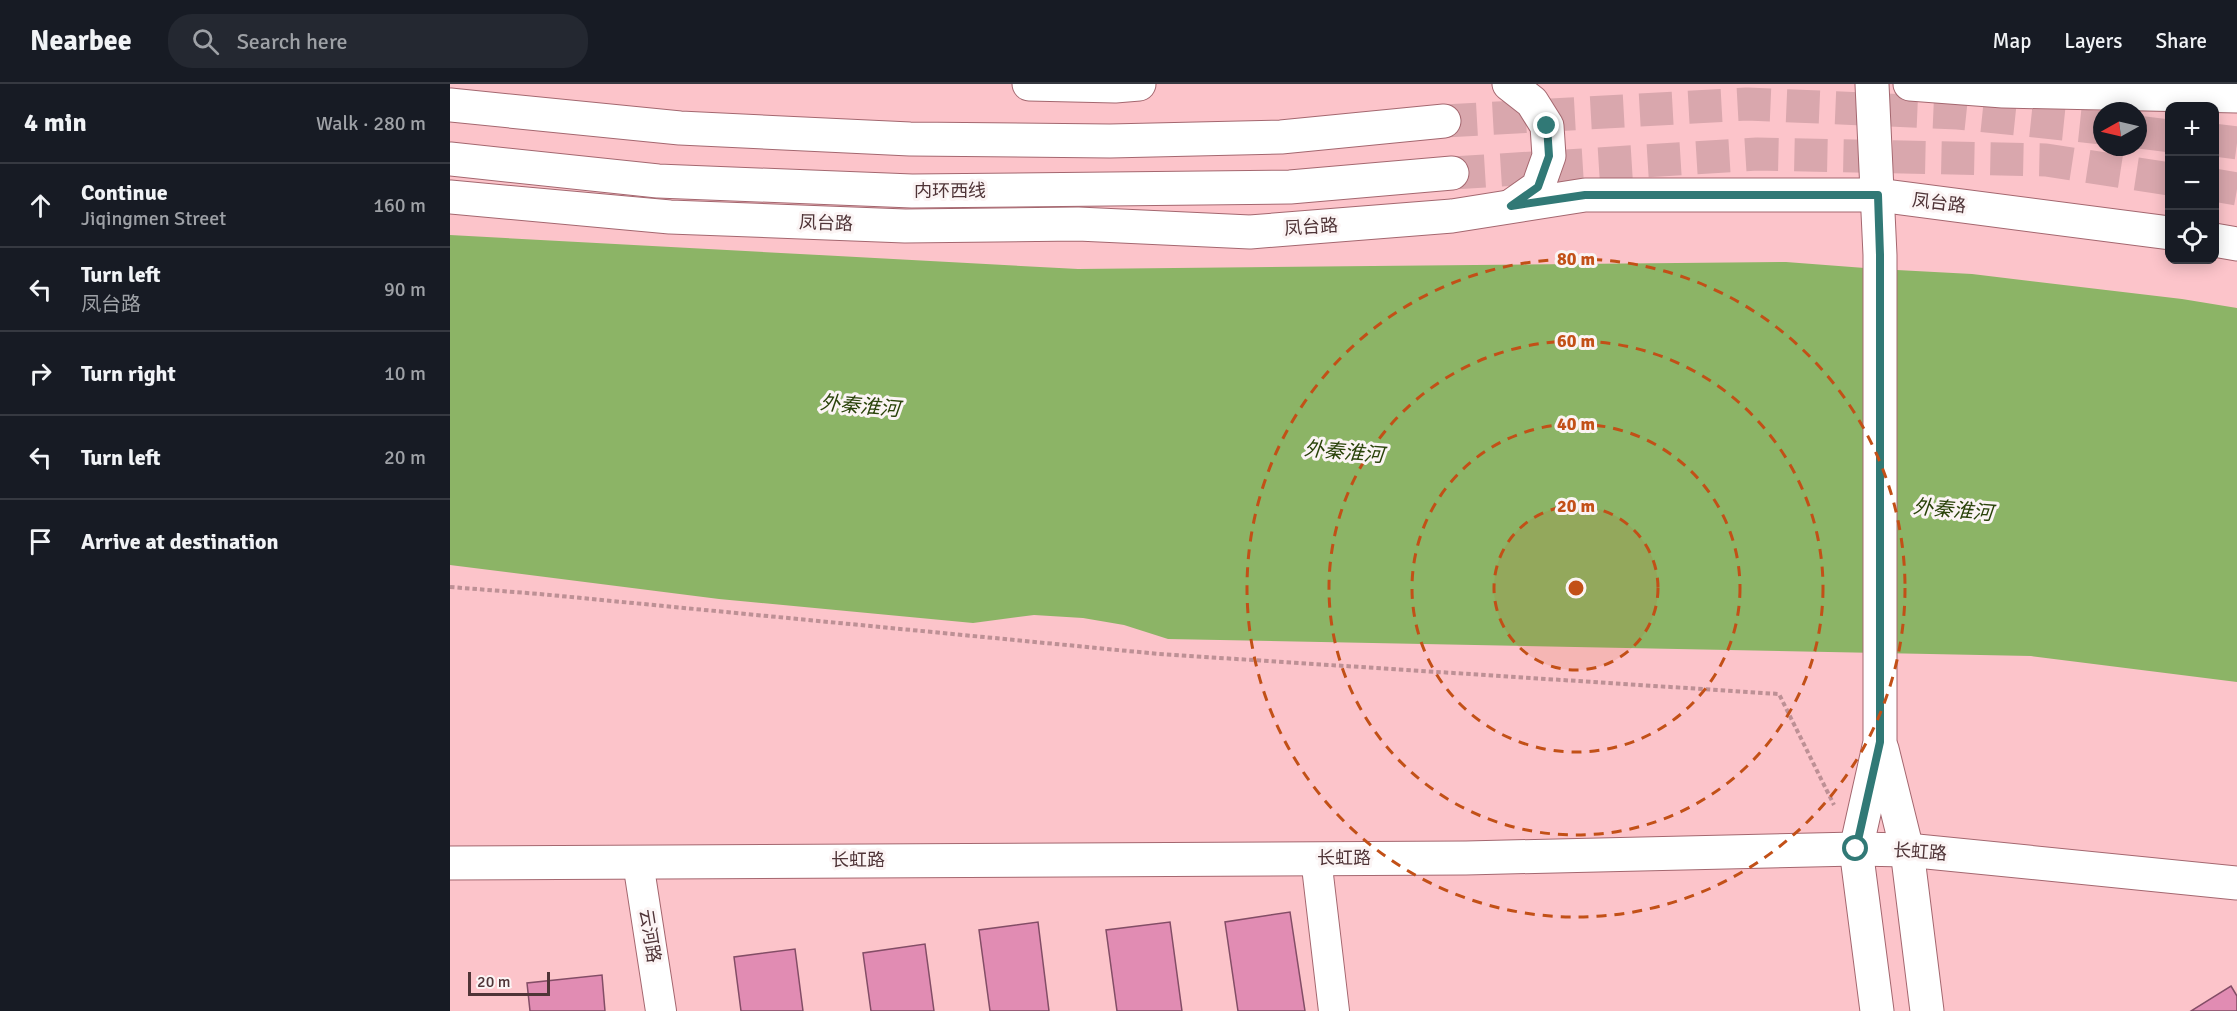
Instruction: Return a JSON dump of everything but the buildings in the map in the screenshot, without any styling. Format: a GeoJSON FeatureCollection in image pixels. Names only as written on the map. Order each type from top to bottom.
{"type":"FeatureCollection","features":[{"type":"Feature","properties":{"kind":"main road"},"geometry":{"type":"LineString","coordinates":[[1029,84],[1115,86],[1139,84]]}},
{"type":"Feature","properties":{"kind":"main road"},"geometry":{"type":"LineString","coordinates":[[1509,84],[1532,102],[1547,126],[1549,156],[1538,187],[1511,206]]}},
{"type":"Feature","properties":{"kind":"main road"},"geometry":{"type":"LineString","coordinates":[[1872,84],[1880,255],[1880,729],[1856,849],[1877,1011]]}},
{"type":"Feature","properties":{"kind":"main road"},"geometry":{"type":"LineString","coordinates":[[1910,84],[2003,91],[2237,97]]}},
{"type":"Feature","properties":{"kind":"main road"},"geometry":{"type":"LineString","coordinates":[[2219,110],[2237,97]]}},
{"type":"Feature","properties":{"kind":"main road"},"geometry":{"type":"LineString","coordinates":[[450,105],[680,128],[910,139],[1110,141],[1281,137],[1444,121]]}},
{"type":"Feature","properties":{"kind":"main road","name":"内环西线"},"geometry":{"type":"LineString","coordinates":[[450,159],[658,182],[912,191],[1290,187],[1452,173]]}},
{"type":"Feature","properties":{"kind":"main road","name":"凤台路"},"geometry":{"type":"LineString","coordinates":[[450,197],[670,218],[905,226],[1077,224],[1250,232],[1452,216],[1585,195],[1878,195],[2165,232]]}},
{"type":"Feature","properties":{"kind":"main road"},"geometry":{"type":"LineString","coordinates":[[2219,241],[2237,244]]}},
{"type":"Feature","properties":{"kind":"main road"},"geometry":{"type":"LineString","coordinates":[[1880,729],[1907,850],[1927,1011]]}},
{"type":"Feature","properties":{"kind":"main road","name":"长虹路"},"geometry":{"type":"LineString","coordinates":[[450,863],[1477,858],[1856,849],[1907,850],[2237,883]]}},
{"type":"Feature","properties":{"kind":"street"},"geometry":{"type":"LineString","coordinates":[[1316,858],[1335,1011]]}},
{"type":"Feature","properties":{"kind":"street","name":"云河路"},"geometry":{"type":"LineString","coordinates":[[639,861],[661,1011]]}},
{"type":"Feature","properties":{"kind":"path"},"geometry":{"type":"LineString","coordinates":[[450,587],[1159,654],[1779,694],[1835,808]]}},
{"type":"Feature","properties":{"kind":"water","name":"外秦淮河"},"geometry":{"type":"Polygon","coordinates":[[[450,235],[1078,269],[1786,262],[1972,274],[2182,299],[2237,308],[2237,682],[2031,656],[1168,639],[1124,625],[1083,618],[1034,615],[973,623],[719,599],[450,565],[450,235]]]}},
{"type":"Feature","properties":{"kind":"tunnel"},"geometry":{"type":"LineString","coordinates":[[1444,121],[1747,104],[1958,113],[2093,127]]}},
{"type":"Feature","properties":{"kind":"tunnel"},"geometry":{"type":"LineString","coordinates":[[2147,133],[2165,135]]}},
{"type":"Feature","properties":{"kind":"tunnel"},"geometry":{"type":"LineString","coordinates":[[2219,141],[2237,143]]}},
{"type":"Feature","properties":{"kind":"tunnel"},"geometry":{"type":"LineString","coordinates":[[1452,173],[1757,154],[2046,160],[2165,178]]}},
{"type":"Feature","properties":{"kind":"tunnel"},"geometry":{"type":"LineString","coordinates":[[2219,186],[2237,189]]}},
{"type":"Feature","properties":{"kind":"route"},"geometry":{"type":"LineString","coordinates":[[1547,126],[1549,156],[1538,187],[1511,206],[1585,195],[1878,195],[1880,742],[1856,849]]}}]}
